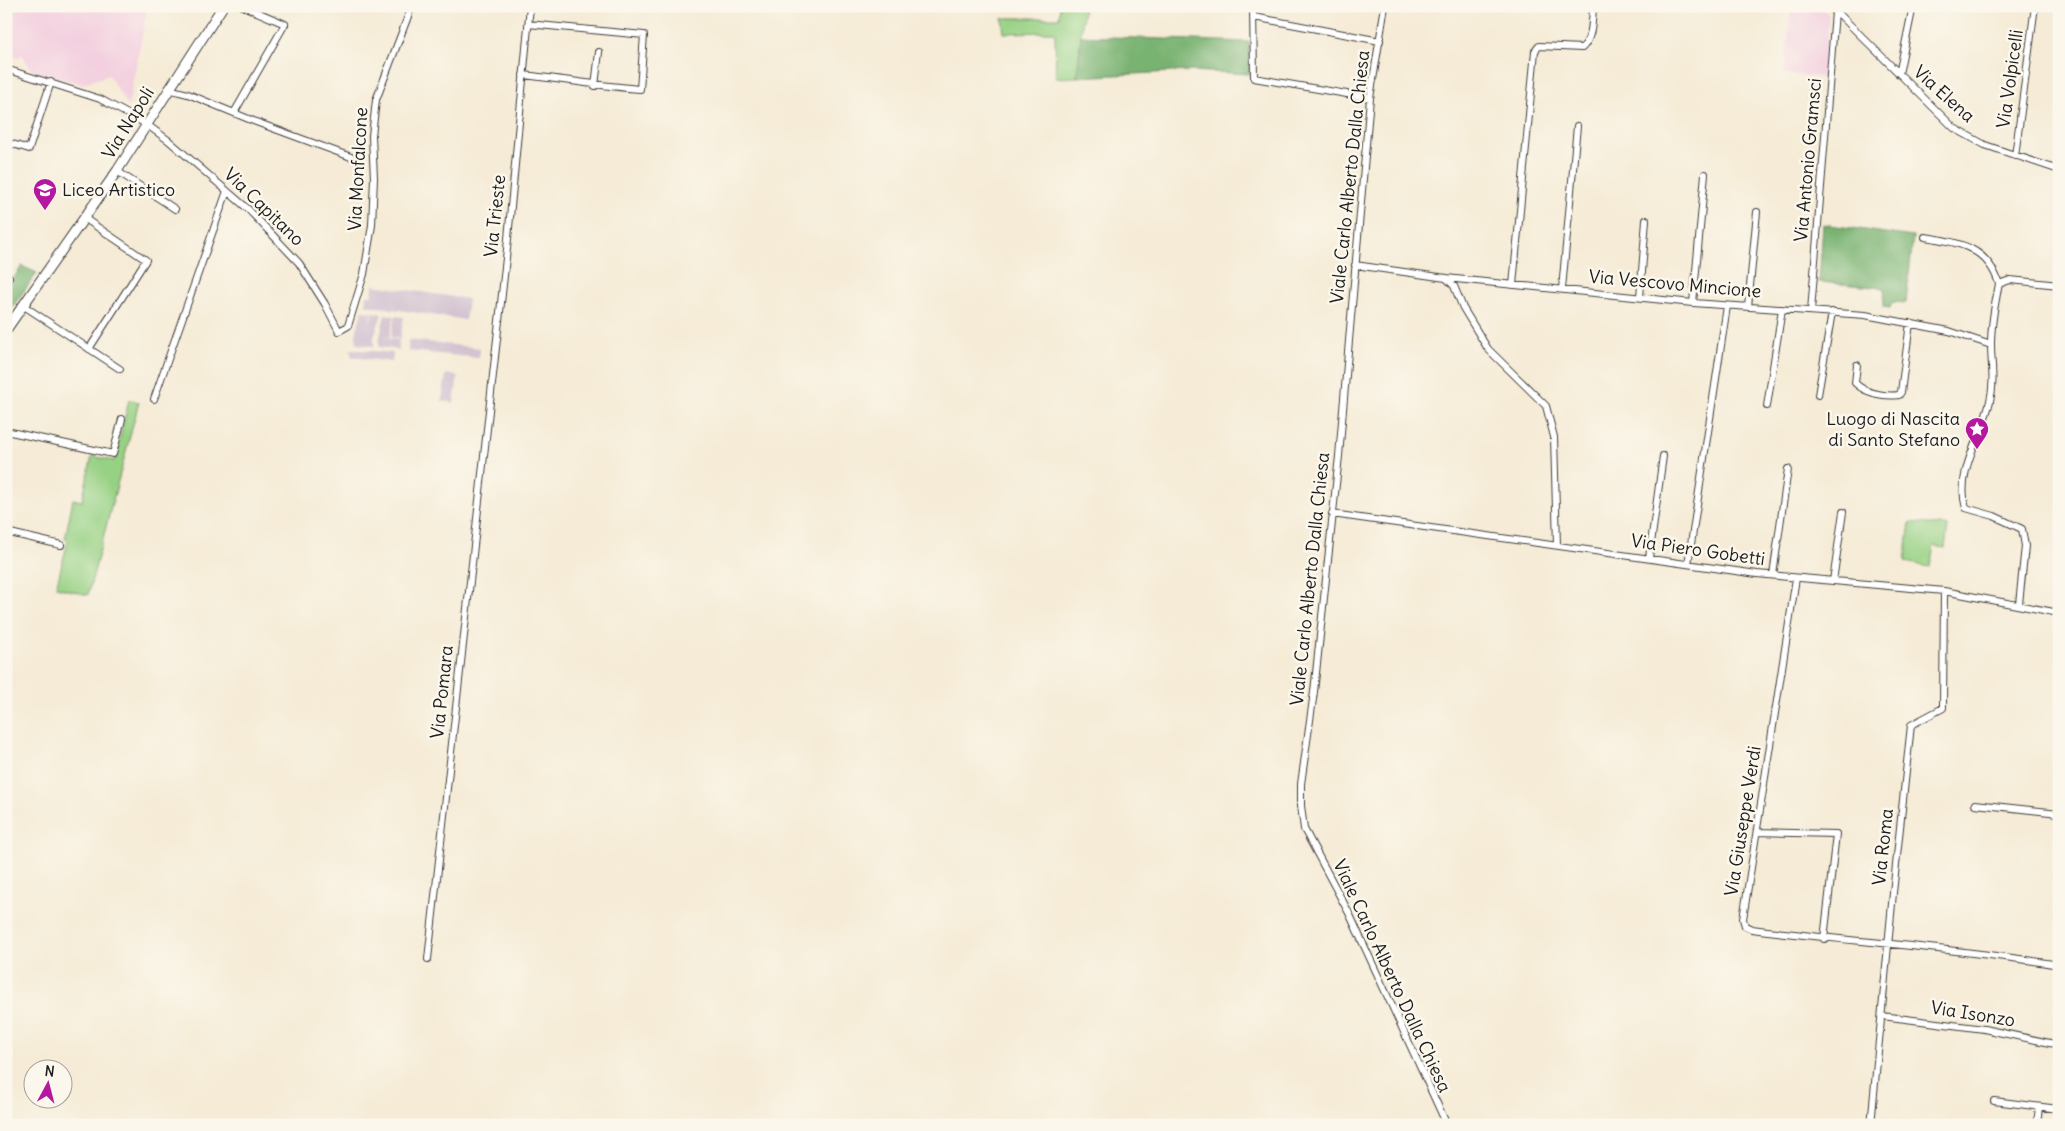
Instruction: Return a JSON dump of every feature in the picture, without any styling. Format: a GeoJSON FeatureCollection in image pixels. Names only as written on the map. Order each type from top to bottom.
{"type":"FeatureCollection","features":[{"type":"Feature","properties":{"kind":"street","name":"Via Napoli"},"geometry":{"type":"LineString","coordinates":[[6,330],[117,171],[223,6]]}},
{"type":"Feature","properties":{"kind":"street"},"geometry":{"type":"LineString","coordinates":[[234,113],[285,24],[243,6]]}},
{"type":"Feature","properties":{"kind":"street","name":"Via Monfalcone"},"geometry":{"type":"LineString","coordinates":[[339,331],[348,326],[364,274],[372,225],[374,178],[372,136],[376,100],[412,6]]}},
{"type":"Feature","properties":{"kind":"street","name":"Via Trieste"},"geometry":{"type":"LineString","coordinates":[[486,428],[507,249],[530,6]]}},
{"type":"Feature","properties":{"kind":"street"},"geometry":{"type":"LineString","coordinates":[[1253,6],[1254,78],[1370,98]]}},
{"type":"Feature","properties":{"kind":"street","name":"Viale Carlo Alberto Dalla Chiesa"},"geometry":{"type":"LineString","coordinates":[[1385,6],[1370,98],[1314,692],[1300,784],[1301,806],[1304,829],[1349,913],[1447,1125]]}},
{"type":"Feature","properties":{"kind":"street"},"geometry":{"type":"LineString","coordinates":[[1513,285],[1535,51],[1539,46],[1582,48],[1587,44],[1591,31],[1593,6]]}},
{"type":"Feature","properties":{"kind":"street"},"geometry":{"type":"LineString","coordinates":[[1899,74],[1913,6]]}},
{"type":"Feature","properties":{"kind":"street","name":"Via Volpicelli"},"geometry":{"type":"LineString","coordinates":[[2015,156],[2035,6]]}},
{"type":"Feature","properties":{"kind":"street","name":"Via Elena"},"geometry":{"type":"LineString","coordinates":[[1832,8],[1954,128],[1985,145],[2059,170]]}},
{"type":"Feature","properties":{"kind":"street","name":"Via Antonio Gramsci"},"geometry":{"type":"LineString","coordinates":[[1811,311],[1832,8]]}},
{"type":"Feature","properties":{"kind":"street"},"geometry":{"type":"LineString","coordinates":[[1254,17],[1380,41]]}},
{"type":"Feature","properties":{"kind":"street"},"geometry":{"type":"LineString","coordinates":[[523,76],[572,80],[595,86],[640,89],[644,35],[528,24]]}},
{"type":"Feature","properties":{"kind":"street"},"geometry":{"type":"LineString","coordinates":[[595,86],[599,52]]}},
{"type":"Feature","properties":{"kind":"street","name":"Via Capitano"},"geometry":{"type":"LineString","coordinates":[[6,69],[100,99],[146,124],[168,140],[248,209],[299,263],[325,304],[339,331]]}},
{"type":"Feature","properties":{"kind":"street"},"geometry":{"type":"LineString","coordinates":[[6,142],[29,149],[51,82]]}},
{"type":"Feature","properties":{"kind":"street"},"geometry":{"type":"LineString","coordinates":[[168,89],[188,94],[351,157]]}},
{"type":"Feature","properties":{"kind":"street"},"geometry":{"type":"LineString","coordinates":[[1562,289],[1577,126]]}},
{"type":"Feature","properties":{"kind":"street"},"geometry":{"type":"LineString","coordinates":[[117,171],[174,208]]}},
{"type":"Feature","properties":{"kind":"street"},"geometry":{"type":"LineString","coordinates":[[1693,303],[1705,174]]}},
{"type":"Feature","properties":{"kind":"street"},"geometry":{"type":"LineString","coordinates":[[154,399],[226,191]]}},
{"type":"Feature","properties":{"kind":"street"},"geometry":{"type":"LineString","coordinates":[[1748,306],[1757,212]]}},
{"type":"Feature","properties":{"kind":"street"},"geometry":{"type":"LineString","coordinates":[[84,218],[146,260],[89,349]]}},
{"type":"Feature","properties":{"kind":"street"},"geometry":{"type":"LineString","coordinates":[[1640,297],[1646,220]]}},
{"type":"Feature","properties":{"kind":"street"},"geometry":{"type":"LineString","coordinates":[[1926,237],[1947,240],[1983,256],[1995,271],[1999,284],[1994,307],[1991,345],[1993,381],[1990,400],[1968,465],[1963,498],[1966,508],[1994,516],[2022,529],[2025,546],[2019,604]]}},
{"type":"Feature","properties":{"kind":"street","name":"Via Vescovo Mincione"},"geometry":{"type":"LineString","coordinates":[[1355,265],[1446,278],[1693,303],[1865,315],[1949,331],[1991,345]]}},
{"type":"Feature","properties":{"kind":"street"},"geometry":{"type":"LineString","coordinates":[[1446,278],[1454,286],[1464,308],[1488,349],[1546,406],[1554,437],[1557,545]]}},
{"type":"Feature","properties":{"kind":"street"},"geometry":{"type":"LineString","coordinates":[[1999,284],[2010,280],[2059,285]]}},
{"type":"Feature","properties":{"kind":"street"},"geometry":{"type":"LineString","coordinates":[[24,306],[120,369]]}},
{"type":"Feature","properties":{"kind":"street"},"geometry":{"type":"LineString","coordinates":[[1688,564],[1727,306]]}},
{"type":"Feature","properties":{"kind":"street"},"geometry":{"type":"LineString","coordinates":[[1767,406],[1782,309]]}},
{"type":"Feature","properties":{"kind":"street"},"geometry":{"type":"LineString","coordinates":[[1818,395],[1832,312]]}},
{"type":"Feature","properties":{"kind":"street"},"geometry":{"type":"LineString","coordinates":[[1856,365],[1855,383],[1860,388],[1867,392],[1899,394],[1901,392],[1910,324]]}},
{"type":"Feature","properties":{"kind":"street"},"geometry":{"type":"LineString","coordinates":[[6,431],[113,454],[122,419]]}},
{"type":"Feature","properties":{"kind":"street","name":"Via Pomara"},"geometry":{"type":"LineString","coordinates":[[428,959],[486,428]]}},
{"type":"Feature","properties":{"kind":"street"},"geometry":{"type":"LineString","coordinates":[[1649,558],[1664,456]]}},
{"type":"Feature","properties":{"kind":"street"},"geometry":{"type":"LineString","coordinates":[[1773,575],[1788,469]]}},
{"type":"Feature","properties":{"kind":"street"},"geometry":{"type":"LineString","coordinates":[[1833,581],[1843,512]]}},
{"type":"Feature","properties":{"kind":"street","name":"Via Piero Gobetti"},"geometry":{"type":"LineString","coordinates":[[1332,514],[1796,578],[1944,591],[2059,613]]}},
{"type":"Feature","properties":{"kind":"street"},"geometry":{"type":"LineString","coordinates":[[6,532],[62,545]]}},
{"type":"Feature","properties":{"kind":"street","name":"Via Giuseppe Verdi"},"geometry":{"type":"LineString","coordinates":[[1796,578],[1744,919],[1745,926],[1752,929],[1824,938],[2005,956],[2059,965]]}},
{"type":"Feature","properties":{"kind":"street","name":"Via Roma"},"geometry":{"type":"LineString","coordinates":[[1871,1125],[1911,725],[1943,708],[1944,591]]}},
{"type":"Feature","properties":{"kind":"street"},"geometry":{"type":"LineString","coordinates":[[1975,804],[2059,813]]}},
{"type":"Feature","properties":{"kind":"street"},"geometry":{"type":"LineString","coordinates":[[1757,832],[1836,834],[1824,938]]}},
{"type":"Feature","properties":{"kind":"street","name":"Via Isonzo"},"geometry":{"type":"LineString","coordinates":[[1882,1016],[1984,1029],[2059,1045]]}},
{"type":"Feature","properties":{"kind":"street"},"geometry":{"type":"LineString","coordinates":[[1994,1101],[2059,1109]]}},
{"type":"Feature","properties":{"kind":"street"},"geometry":{"type":"LineString","coordinates":[[2037,1125],[2039,1106]]}},
{"type":"Feature","properties":{"kind":"shaded area"},"geometry":{"type":"Polygon","coordinates":[[[6,6],[148,6],[128,107],[109,75],[82,84],[31,70],[23,55],[6,61],[6,6]]]}},
{"type":"Feature","properties":{"kind":"shaded area"},"geometry":{"type":"Polygon","coordinates":[[[1791,6],[1820,6],[1829,15],[1824,77],[1784,74],[1791,6]]]}},
{"type":"Feature","properties":{"kind":"shaded area"},"geometry":{"type":"Polygon","coordinates":[[[373,285],[468,299],[465,320],[366,305],[367,295],[372,295],[373,285]]]}},
{"type":"Feature","properties":{"kind":"shaded area"},"geometry":{"type":"Polygon","coordinates":[[[362,311],[372,312],[366,335],[373,312],[382,314],[374,337],[374,346],[357,344],[356,334],[362,311]]]}},
{"type":"Feature","properties":{"kind":"shaded area"},"geometry":{"type":"Polygon","coordinates":[[[385,314],[394,316],[389,338],[380,337],[385,314]]]}},
{"type":"Feature","properties":{"kind":"shaded area"},"geometry":{"type":"Polygon","coordinates":[[[395,316],[404,317],[400,339],[391,337],[395,316]]]}},
{"type":"Feature","properties":{"kind":"shaded area"},"geometry":{"type":"Polygon","coordinates":[[[379,337],[399,340],[399,350],[379,347],[379,337]]]}},
{"type":"Feature","properties":{"kind":"shaded area"},"geometry":{"type":"Polygon","coordinates":[[[408,340],[480,348],[479,358],[408,351],[408,340]]]}},
{"type":"Feature","properties":{"kind":"shaded area"},"geometry":{"type":"Polygon","coordinates":[[[350,349],[393,353],[392,362],[352,357],[350,349]]]}},
{"type":"Feature","properties":{"kind":"shaded area"},"geometry":{"type":"Polygon","coordinates":[[[446,374],[458,376],[454,403],[442,401],[446,374]]]}},
{"type":"Feature","properties":{"kind":"green space"},"geometry":{"type":"Polygon","coordinates":[[[1060,6],[1084,6],[1077,77],[1056,78],[1055,32],[1004,33],[1002,18],[1059,18],[1060,6]]]}},
{"type":"Feature","properties":{"kind":"green space"},"geometry":{"type":"Polygon","coordinates":[[[1081,36],[1249,42],[1250,74],[1190,71],[1077,77],[1081,36]]]}},
{"type":"Feature","properties":{"kind":"green space"},"geometry":{"type":"Polygon","coordinates":[[[1823,224],[1913,237],[1906,303],[1892,302],[1890,308],[1883,307],[1885,288],[1819,282],[1823,224]]]}},
{"type":"Feature","properties":{"kind":"green space"},"geometry":{"type":"Polygon","coordinates":[[[22,266],[37,273],[6,316],[6,280],[11,282],[22,266]]]}},
{"type":"Feature","properties":{"kind":"green space"},"geometry":{"type":"Polygon","coordinates":[[[129,400],[139,402],[88,595],[56,587],[68,541],[65,539],[73,499],[82,501],[92,456],[114,461],[129,400]]]}},
{"type":"Feature","properties":{"kind":"green space"},"geometry":{"type":"Polygon","coordinates":[[[1910,522],[1948,526],[1945,548],[1934,546],[1930,567],[1905,562],[1910,522]]]}},
{"type":"Feature","properties":{"kind":"place","name":"Liceo Artistico"},"geometry":{"type":"Point","coordinates":[45,211]}},
{"type":"Feature","properties":{"kind":"place","name":"Luogo di Nascita di Santo Stefano"},"geometry":{"type":"Point","coordinates":[1977,450]}}]}
